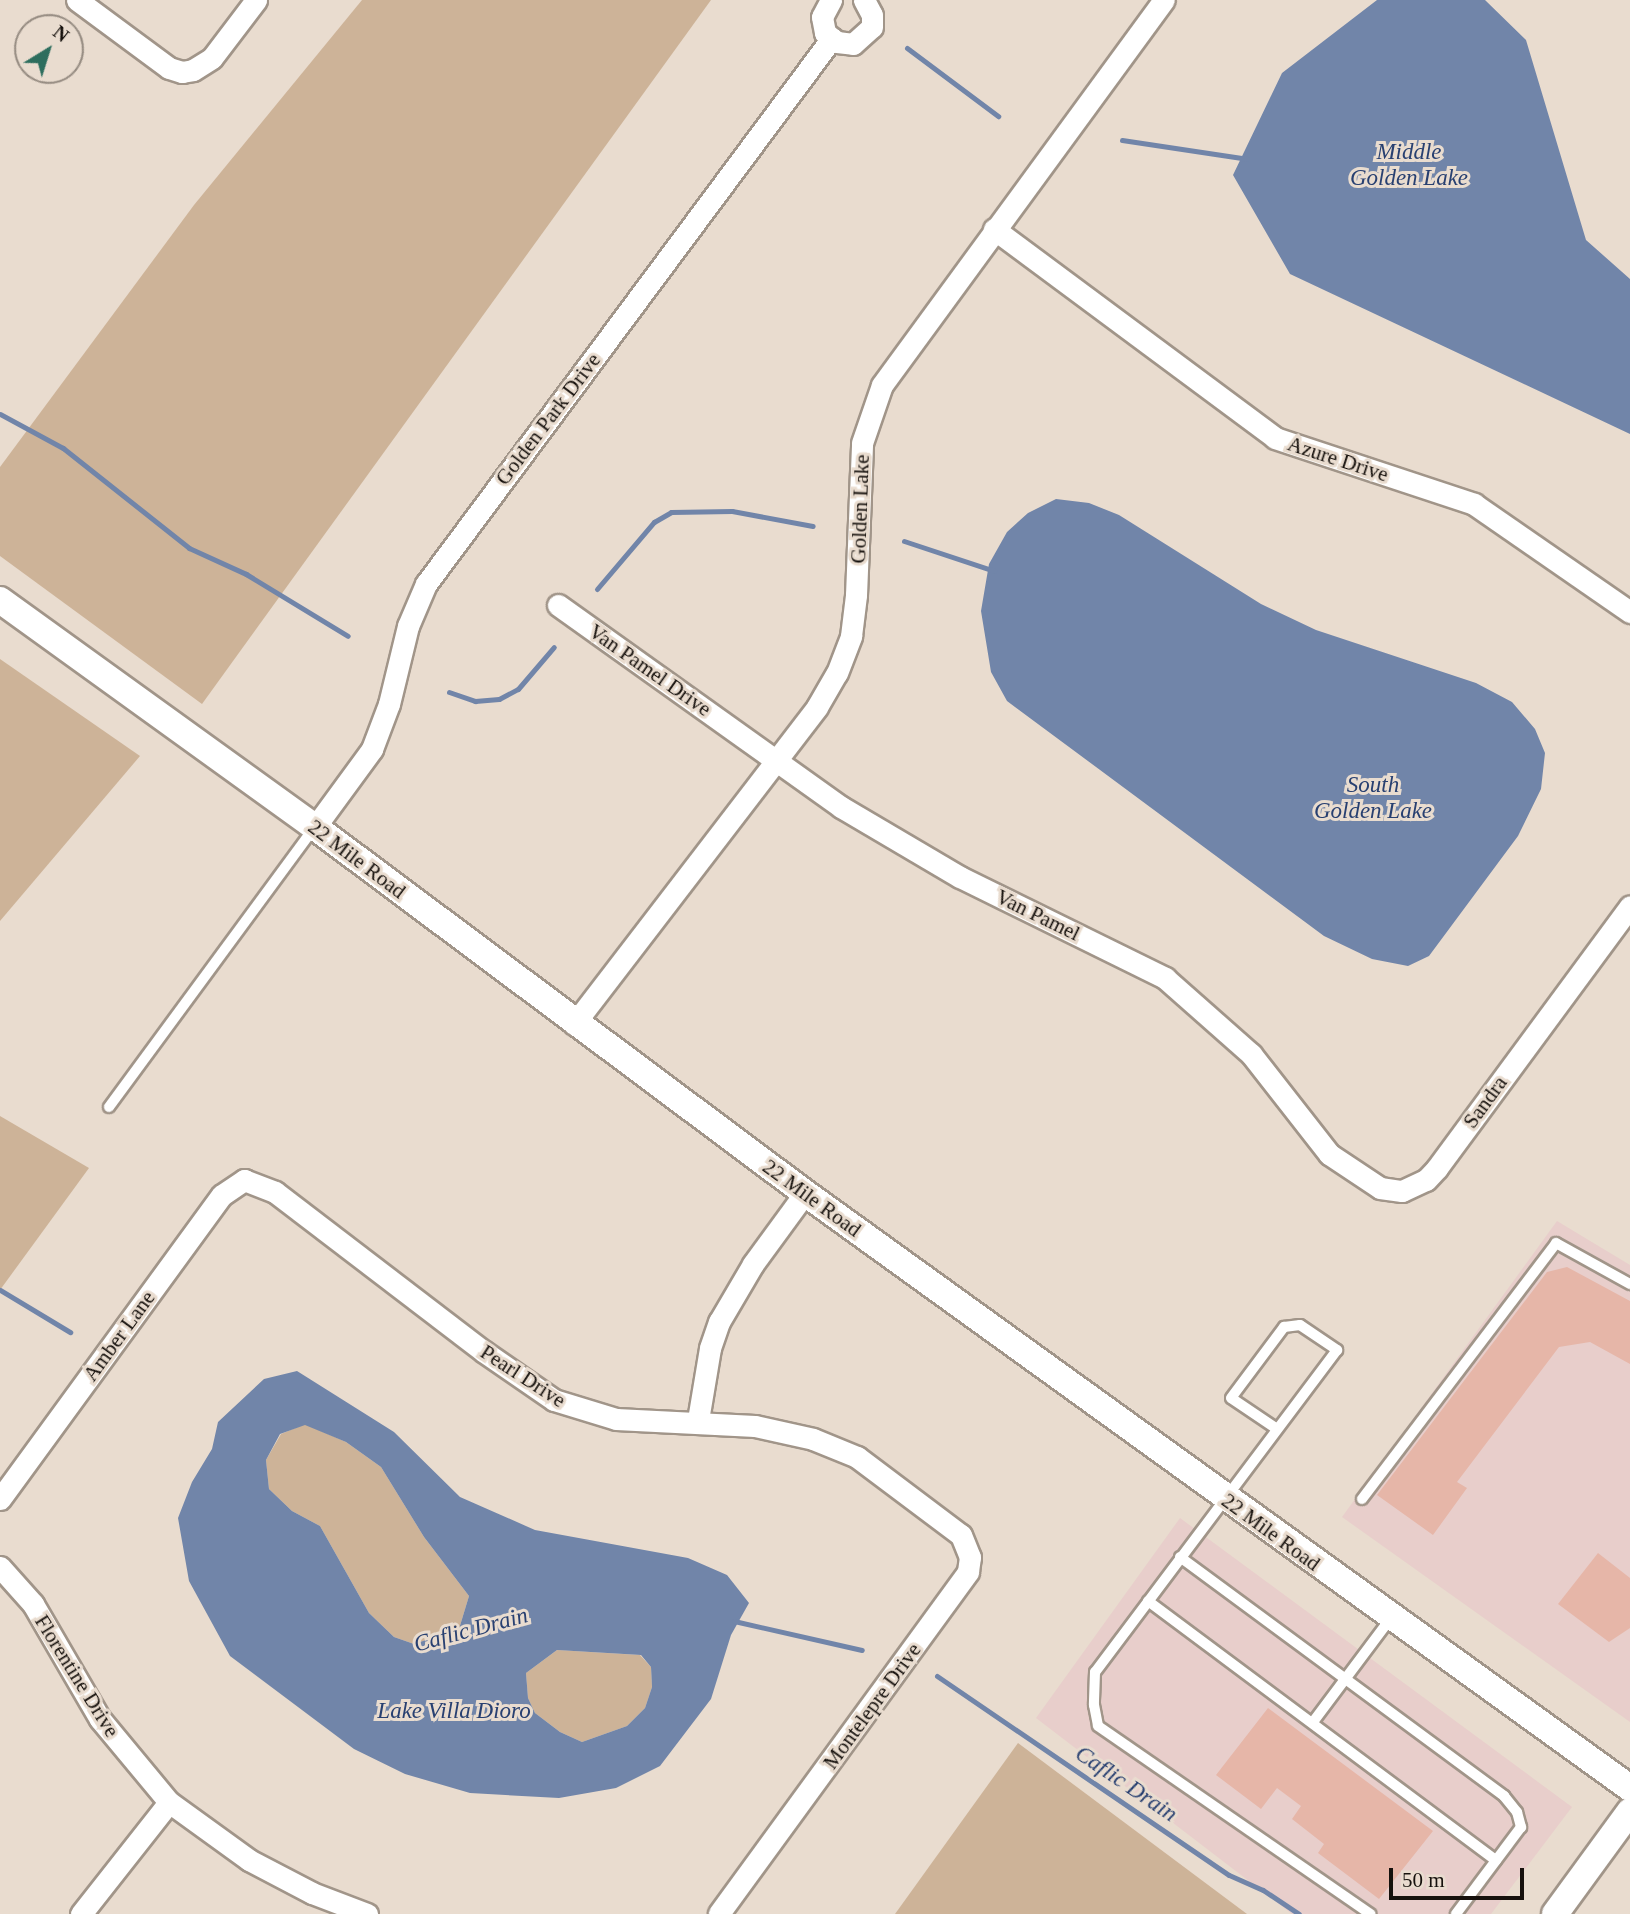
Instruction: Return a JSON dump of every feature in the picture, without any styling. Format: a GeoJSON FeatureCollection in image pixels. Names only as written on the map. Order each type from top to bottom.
{"type":"FeatureCollection","features":[{"type":"Feature","properties":{"kind":"street"},"geometry":{"type":"LineString","coordinates":[[77,0],[170,68],[188,71],[212,58],[256,0]]}},
{"type":"Feature","properties":{"kind":"street"},"geometry":{"type":"LineString","coordinates":[[831,0],[821,17],[825,33],[837,42],[860,41],[872,27],[873,15],[864,0]]}},
{"type":"Feature","properties":{"kind":"street","name":"Golden Lake"},"geometry":{"type":"LineString","coordinates":[[575,1024],[817,707],[851,636],[862,443],[870,412],[909,344],[1164,0]]}},
{"type":"Feature","properties":{"kind":"street","name":"Golden Park Drive"},"geometry":{"type":"LineString","coordinates":[[315,827],[372,750],[389,704],[408,626],[426,584],[832,38]]}},
{"type":"Feature","properties":{"kind":"street","name":"Azure Drive"},"geometry":{"type":"LineString","coordinates":[[994,229],[1275,438],[1474,505],[1630,612]]}},
{"type":"Feature","properties":{"kind":"street","name":"22 Mile Road"},"geometry":{"type":"LineString","coordinates":[[0,600],[315,827],[575,1024],[805,1193],[1390,1619],[1630,1788]]}},
{"type":"Feature","properties":{"kind":"street","name":"Van Pamel Drive"},"geometry":{"type":"LineString","coordinates":[[558,606],[741,735]]}},
{"type":"Feature","properties":{"kind":"street","name":"Van Pamel"},"geometry":{"type":"LineString","coordinates":[[741,735],[841,807],[960,877],[1165,978],[1251,1054],[1307,1126]]}},
{"type":"Feature","properties":{"kind":"street","name":"Sandra"},"geometry":{"type":"LineString","coordinates":[[1307,1126],[1329,1154],[1367,1182],[1402,1191],[1426,1180],[1630,906]]}},
{"type":"Feature","properties":{"kind":"street","name":"Pearl Drive"},"geometry":{"type":"LineString","coordinates":[[244,1180],[275,1192],[482,1351],[554,1400],[616,1419],[698,1420],[813,1439],[857,1457],[921,1501]]}},
{"type":"Feature","properties":{"kind":"street","name":"Amber Lane"},"geometry":{"type":"LineString","coordinates":[[0,1499],[222,1195],[244,1180]]}},
{"type":"Feature","properties":{"kind":"street"},"geometry":{"type":"LineString","coordinates":[[698,1420],[710,1348],[719,1322],[746,1273],[805,1193]]}},
{"type":"Feature","properties":{"kind":"street","name":"Montelepre Drive"},"geometry":{"type":"LineString","coordinates":[[719,1914],[968,1572],[968,1545],[921,1501]]}},
{"type":"Feature","properties":{"kind":"street","name":"Florentine Drive"},"geometry":{"type":"LineString","coordinates":[[0,1567],[33,1604],[100,1719],[169,1802],[249,1860],[313,1893],[367,1914]]}},
{"type":"Feature","properties":{"kind":"street"},"geometry":{"type":"LineString","coordinates":[[81,1914],[169,1802]]}},
{"type":"Feature","properties":{"kind":"street"},"geometry":{"type":"LineString","coordinates":[[1555,1914],[1630,1811]]}},
{"type":"Feature","properties":{"kind":"lane"},"geometry":{"type":"LineString","coordinates":[[109,1107],[315,827]]}},
{"type":"Feature","properties":{"kind":"lane"},"geometry":{"type":"LineString","coordinates":[[1362,1499],[1556,1243],[1630,1284]]}},
{"type":"Feature","properties":{"kind":"lane"},"geometry":{"type":"LineString","coordinates":[[1277,1429],[1231,1398],[1284,1328],[1300,1325],[1337,1350],[1095,1672],[1091,1688],[1098,1726],[1371,1914]]}},
{"type":"Feature","properties":{"kind":"lane"},"geometry":{"type":"LineString","coordinates":[[1180,1557],[1504,1796],[1517,1812],[1521,1827],[1455,1914]]}},
{"type":"Feature","properties":{"kind":"lane"},"geometry":{"type":"LineString","coordinates":[[1148,1601],[1496,1860]]}},
{"type":"Feature","properties":{"kind":"lane"},"geometry":{"type":"LineString","coordinates":[[1313,1722],[1390,1619]]}},
{"type":"Feature","properties":{"kind":"shaded area"},"geometry":{"type":"Polygon","coordinates":[[[362,0],[711,0],[202,704],[0,556],[0,467],[194,205],[362,0]]]}},
{"type":"Feature","properties":{"kind":"shaded area"},"geometry":{"type":"Polygon","coordinates":[[[0,659],[140,756],[0,921],[0,659]]]}},
{"type":"Feature","properties":{"kind":"shaded area"},"geometry":{"type":"Polygon","coordinates":[[[0,1116],[89,1168],[0,1290],[0,1116]]]}},
{"type":"Feature","properties":{"kind":"shaded area"},"geometry":{"type":"Polygon","coordinates":[[[1557,1221],[1630,1265],[1630,1722],[1342,1517],[1557,1221]]]}},
{"type":"Feature","properties":{"kind":"shaded area"},"geometry":{"type":"Polygon","coordinates":[[[305,1424],[346,1442],[381,1467],[424,1537],[469,1596],[459,1629],[414,1644],[394,1637],[369,1613],[320,1526],[292,1511],[269,1489],[266,1460],[281,1434],[305,1424]]]}},
{"type":"Feature","properties":{"kind":"shaded area"},"geometry":{"type":"Polygon","coordinates":[[[1180,1518],[1572,1807],[1491,1914],[1292,1914],[1036,1718],[1180,1518]]]}},
{"type":"Feature","properties":{"kind":"shaded area"},"geometry":{"type":"Polygon","coordinates":[[[557,1650],[640,1655],[651,1667],[652,1687],[645,1708],[627,1726],[582,1742],[560,1732],[535,1713],[528,1698],[526,1673],[557,1650]]]}},
{"type":"Feature","properties":{"kind":"shaded area"},"geometry":{"type":"Polygon","coordinates":[[[1018,1743],[1247,1914],[895,1914],[1018,1743]]]}},
{"type":"Feature","properties":{"kind":"water","name":"Middle Golden Lake"},"geometry":{"type":"Polygon","coordinates":[[[1377,0],[1485,0],[1526,40],[1586,240],[1630,279],[1630,434],[1290,274],[1233,175],[1282,73],[1377,0]]]}},
{"type":"Feature","properties":{"kind":"water","name":"South Golden Lake"},"geometry":{"type":"Polygon","coordinates":[[[1056,499],[1089,503],[1119,515],[1261,604],[1316,630],[1476,683],[1512,702],[1535,729],[1545,753],[1541,789],[1518,836],[1429,956],[1408,966],[1372,959],[1324,936],[1007,701],[991,672],[981,611],[989,564],[1007,532],[1028,513],[1056,499]]]}},
{"type":"Feature","properties":{"kind":"water","name":"Lake Villa Dioro"},"geometry":{"type":"Polygon","coordinates":[[[297,1371],[394,1432],[460,1497],[535,1530],[688,1558],[727,1575],[749,1603],[731,1635],[711,1699],[660,1766],[616,1788],[559,1798],[470,1793],[405,1774],[354,1749],[230,1656],[189,1581],[178,1518],[192,1482],[212,1449],[218,1422],[264,1379],[297,1371]],[[305,1425],[280,1434],[266,1460],[269,1489],[292,1511],[320,1526],[369,1613],[394,1637],[414,1644],[459,1629],[469,1596],[424,1537],[381,1467],[346,1442],[305,1425]],[[557,1650],[526,1673],[528,1698],[535,1713],[560,1732],[582,1742],[627,1726],[645,1708],[652,1687],[651,1667],[641,1655],[557,1650]]]}},
{"type":"Feature","properties":{"kind":"building"},"geometry":{"type":"Polygon","coordinates":[[[1567,1267],[1630,1301],[1630,1364],[1590,1342],[1559,1347],[1457,1482],[1467,1488],[1433,1535],[1377,1495],[1547,1272],[1567,1267]]]}},
{"type":"Feature","properties":{"kind":"building"},"geometry":{"type":"Polygon","coordinates":[[[1598,1553],[1630,1578],[1630,1628],[1609,1642],[1558,1604],[1598,1553]]]}},
{"type":"Feature","properties":{"kind":"building"},"geometry":{"type":"Polygon","coordinates":[[[1268,1708],[1433,1831],[1379,1899],[1318,1853],[1324,1844],[1292,1819],[1301,1806],[1277,1788],[1261,1809],[1216,1775],[1268,1708]]]}},
{"type":"Feature","properties":{"kind":"waterway"},"geometry":{"type":"LineString","coordinates":[[907,48],[998,116]]}},
{"type":"Feature","properties":{"kind":"waterway"},"geometry":{"type":"LineString","coordinates":[[1122,140],[1247,159]]}},
{"type":"Feature","properties":{"kind":"waterway"},"geometry":{"type":"LineString","coordinates":[[0,414],[63,448],[189,548],[246,574],[348,636]]}},
{"type":"Feature","properties":{"kind":"waterway"},"geometry":{"type":"LineString","coordinates":[[597,589],[654,522],[671,512],[732,511],[813,526]]}},
{"type":"Feature","properties":{"kind":"waterway"},"geometry":{"type":"LineString","coordinates":[[904,541],[994,571]]}},
{"type":"Feature","properties":{"kind":"waterway"},"geometry":{"type":"LineString","coordinates":[[449,692],[475,701],[499,699],[518,689],[554,647]]}},
{"type":"Feature","properties":{"kind":"waterway","name":"Caflic Drain"},"geometry":{"type":"LineString","coordinates":[[0,1290],[70,1332]]}},
{"type":"Feature","properties":{"kind":"waterway","name":"Caflic Drain"},"geometry":{"type":"LineString","coordinates":[[734,1621],[862,1650]]}},
{"type":"Feature","properties":{"kind":"waterway","name":"Caflic Drain"},"geometry":{"type":"LineString","coordinates":[[937,1676],[1229,1875],[1263,1890],[1299,1914]]}}]}
